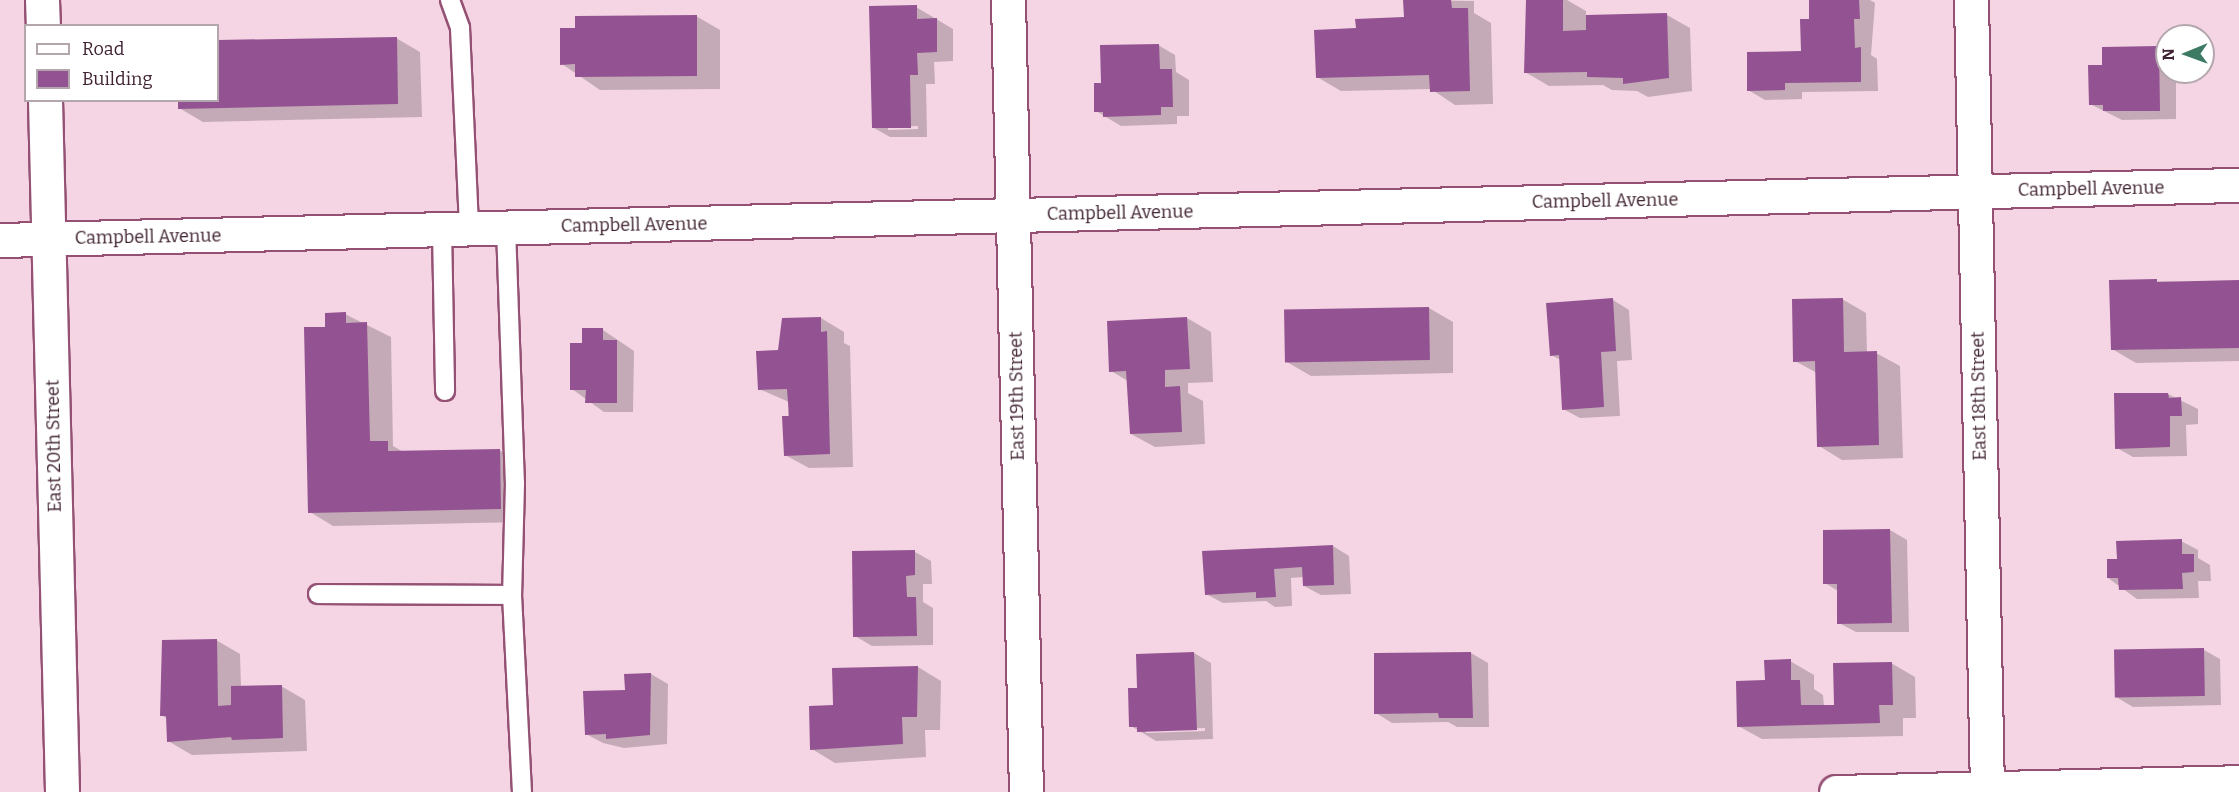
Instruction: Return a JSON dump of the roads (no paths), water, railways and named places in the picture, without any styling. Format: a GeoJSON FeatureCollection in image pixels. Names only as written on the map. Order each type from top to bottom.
{"type":"FeatureCollection","features":[{"type":"Feature","properties":{"kind":"street"},"geometry":{"type":"LineString","coordinates":[[42,0],[43,24]]}},
{"type":"Feature","properties":{"kind":"street","name":"East 19th Street"},"geometry":{"type":"LineString","coordinates":[[1008,0],[1026,792]]}},
{"type":"Feature","properties":{"kind":"street","name":"East 18th Street"},"geometry":{"type":"LineString","coordinates":[[1971,0],[1987,790]]}},
{"type":"Feature","properties":{"kind":"street","name":"East 20th Street"},"geometry":{"type":"LineString","coordinates":[[45,102],[62,792]]}},
{"type":"Feature","properties":{"kind":"street","name":"Campbell Avenue"},"geometry":{"type":"LineString","coordinates":[[0,240],[2239,185]]}},
{"type":"Feature","properties":{"kind":"street"},"geometry":{"type":"LineString","coordinates":[[1836,792],[2239,782]]}},
{"type":"Feature","properties":{"kind":"lane"},"geometry":{"type":"LineString","coordinates":[[445,391],[456,229],[460,28],[450,0]]}},
{"type":"Feature","properties":{"kind":"lane"},"geometry":{"type":"LineString","coordinates":[[506,228],[515,483],[512,595],[522,792]]}},
{"type":"Feature","properties":{"kind":"lane"},"geometry":{"type":"LineString","coordinates":[[318,594],[512,595]]}}]}
